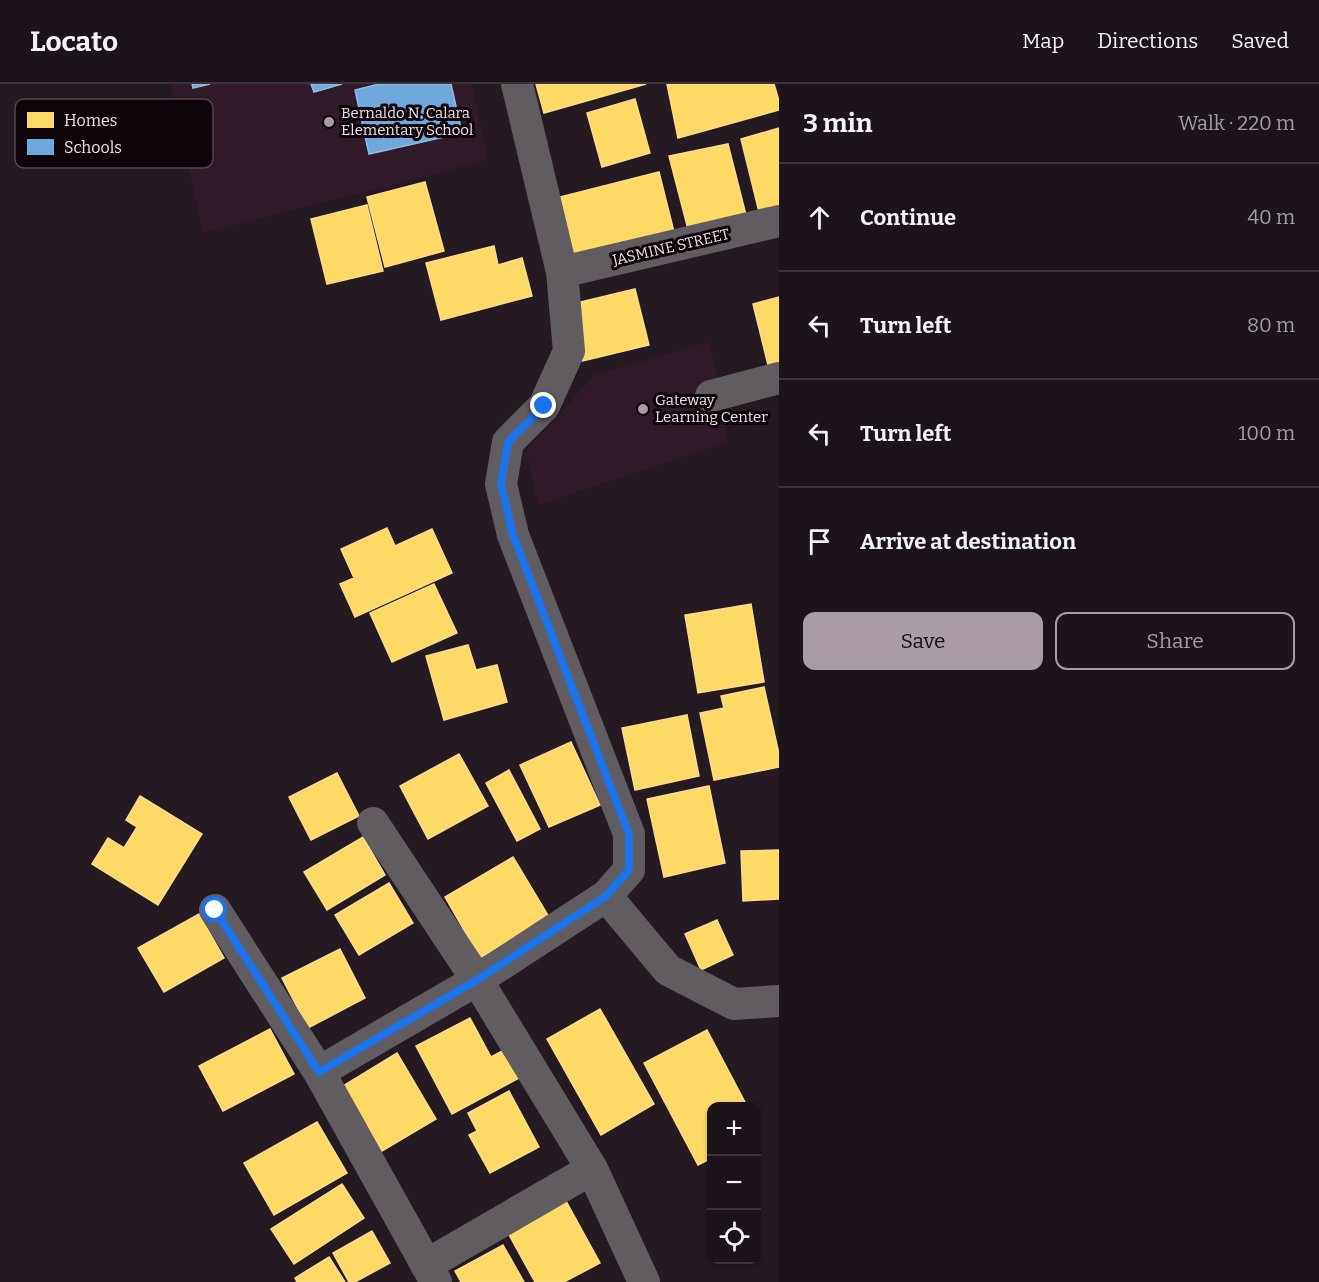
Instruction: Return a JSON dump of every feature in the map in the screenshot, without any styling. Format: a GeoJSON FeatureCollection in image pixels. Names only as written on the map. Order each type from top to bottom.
{"type":"FeatureCollection","features":[{"type":"Feature","properties":{"kind":"street"},"geometry":{"type":"LineString","coordinates":[[319,1072],[477,980],[606,896],[629,870],[629,834],[513,535],[501,484],[508,442],[544,406],[569,351],[562,273],[518,84]]}},
{"type":"Feature","properties":{"kind":"street","name":"JASMINE STREET"},"geometry":{"type":"LineString","coordinates":[[562,273],[779,221]]}},
{"type":"Feature","properties":{"kind":"street"},"geometry":{"type":"LineString","coordinates":[[711,396],[779,378]]}},
{"type":"Feature","properties":{"kind":"street"},"geometry":{"type":"LineString","coordinates":[[373,823],[477,980],[592,1169],[644,1282]]}},
{"type":"Feature","properties":{"kind":"street"},"geometry":{"type":"LineString","coordinates":[[606,896],[668,970],[734,1004],[779,1001]]}},
{"type":"Feature","properties":{"kind":"street"},"geometry":{"type":"LineString","coordinates":[[215,910],[319,1072],[431,1273],[592,1169]]}},
{"type":"Feature","properties":{"kind":"shaded area","name":"Bernaldo N. Calara Elementary School"},"geometry":{"type":"Polygon","coordinates":[[[170,84],[472,84],[488,160],[203,233],[189,168],[213,168],[213,99],[173,99],[170,84]]]}},
{"type":"Feature","properties":{"kind":"shaded area","name":"Gateway Learning Center"},"geometry":{"type":"Polygon","coordinates":[[[709,342],[718,376],[728,442],[538,505],[526,452],[594,375],[709,342]]]}},
{"type":"Feature","properties":{"kind":"building: Homes"},"geometry":{"type":"Polygon","coordinates":[[[536,84],[646,84],[544,113],[536,84]]]}},
{"type":"Feature","properties":{"kind":"building: Homes"},"geometry":{"type":"Polygon","coordinates":[[[667,84],[774,84],[779,110],[678,138],[667,84]]]}},
{"type":"Feature","properties":{"kind":"building: Homes"},"geometry":{"type":"Polygon","coordinates":[[[635,99],[650,153],[602,167],[587,113],[635,99]]]}},
{"type":"Feature","properties":{"kind":"building: Homes"},"geometry":{"type":"Polygon","coordinates":[[[779,128],[779,209],[759,212],[741,139],[779,128]]]}},
{"type":"Feature","properties":{"kind":"building: Homes"},"geometry":{"type":"Polygon","coordinates":[[[728,144],[747,219],[689,233],[669,156],[728,144]]]}},
{"type":"Feature","properties":{"kind":"building: Homes"},"geometry":{"type":"Polygon","coordinates":[[[659,172],[676,240],[576,265],[560,197],[659,172]]]}},
{"type":"Feature","properties":{"kind":"building: Homes"},"geometry":{"type":"Polygon","coordinates":[[[425,182],[444,251],[385,267],[367,197],[425,182]]]}},
{"type":"Feature","properties":{"kind":"building: Homes"},"geometry":{"type":"Polygon","coordinates":[[[367,205],[383,271],[327,284],[311,219],[367,205]]]}},
{"type":"Feature","properties":{"kind":"building: Homes"},"geometry":{"type":"Polygon","coordinates":[[[494,246],[498,265],[522,258],[532,296],[441,320],[426,263],[494,246]]]}},
{"type":"Feature","properties":{"kind":"building: Homes"},"geometry":{"type":"Polygon","coordinates":[[[635,289],[649,345],[582,361],[568,305],[635,289]]]}},
{"type":"Feature","properties":{"kind":"building: Homes"},"geometry":{"type":"Polygon","coordinates":[[[779,297],[779,371],[770,373],[753,304],[779,297]]]}},
{"type":"Feature","properties":{"kind":"building: Homes"},"geometry":{"type":"Polygon","coordinates":[[[387,528],[395,546],[432,529],[452,573],[355,617],[340,584],[354,578],[341,549],[387,528]]]}},
{"type":"Feature","properties":{"kind":"building: Homes"},"geometry":{"type":"Polygon","coordinates":[[[434,584],[457,633],[392,662],[370,613],[434,584]]]}},
{"type":"Feature","properties":{"kind":"building: Homes"},"geometry":{"type":"Polygon","coordinates":[[[751,604],[764,682],[698,693],[685,615],[751,604]]]}},
{"type":"Feature","properties":{"kind":"building: Homes"},"geometry":{"type":"Polygon","coordinates":[[[468,645],[476,670],[497,665],[507,702],[444,720],[426,656],[468,645]]]}},
{"type":"Feature","properties":{"kind":"building: Homes"},"geometry":{"type":"Polygon","coordinates":[[[764,687],[779,754],[779,767],[714,780],[700,713],[724,708],[721,696],[764,687]]]}},
{"type":"Feature","properties":{"kind":"building: Homes"},"geometry":{"type":"Polygon","coordinates":[[[687,715],[699,776],[635,790],[622,728],[687,715]]]}},
{"type":"Feature","properties":{"kind":"building: Homes"},"geometry":{"type":"Polygon","coordinates":[[[571,742],[600,805],[549,827],[520,765],[571,742]]]}},
{"type":"Feature","properties":{"kind":"building: Homes"},"geometry":{"type":"Polygon","coordinates":[[[459,754],[488,806],[428,839],[400,786],[459,754]]]}},
{"type":"Feature","properties":{"kind":"building: Homes"},"geometry":{"type":"Polygon","coordinates":[[[509,770],[540,829],[517,841],[486,783],[509,770]]]}},
{"type":"Feature","properties":{"kind":"building: Homes"},"geometry":{"type":"Polygon","coordinates":[[[337,773],[359,816],[311,840],[289,797],[337,773]]]}},
{"type":"Feature","properties":{"kind":"building: Homes"},"geometry":{"type":"Polygon","coordinates":[[[709,786],[725,863],[664,877],[647,799],[709,786]]]}},
{"type":"Feature","properties":{"kind":"building: Homes"},"geometry":{"type":"Polygon","coordinates":[[[140,796],[202,834],[158,905],[92,864],[108,838],[124,848],[137,827],[126,820],[140,796]]]}},
{"type":"Feature","properties":{"kind":"building: Homes"},"geometry":{"type":"Polygon","coordinates":[[[363,837],[385,875],[327,910],[304,872],[363,837]]]}},
{"type":"Feature","properties":{"kind":"building: Homes"},"geometry":{"type":"Polygon","coordinates":[[[779,850],[779,899],[743,901],[741,851],[779,850]]]}},
{"type":"Feature","properties":{"kind":"building: Homes"},"geometry":{"type":"Polygon","coordinates":[[[513,857],[549,917],[480,958],[445,897],[513,857]]]}},
{"type":"Feature","properties":{"kind":"building: Homes"},"geometry":{"type":"Polygon","coordinates":[[[389,883],[413,923],[359,955],[335,915],[389,883]]]}},
{"type":"Feature","properties":{"kind":"building: Homes"},"geometry":{"type":"Polygon","coordinates":[[[199,914],[224,958],[164,992],[138,948],[199,914]]]}},
{"type":"Feature","properties":{"kind":"building: Homes"},"geometry":{"type":"Polygon","coordinates":[[[717,920],[733,955],[701,970],[685,934],[717,920]]]}},
{"type":"Feature","properties":{"kind":"building: Homes"},"geometry":{"type":"Polygon","coordinates":[[[340,949],[365,998],[308,1028],[282,978],[340,949]]]}},
{"type":"Feature","properties":{"kind":"building: Homes"},"geometry":{"type":"Polygon","coordinates":[[[600,1009],[654,1104],[601,1135],[547,1039],[600,1009]]]}},
{"type":"Feature","properties":{"kind":"building: Homes"},"geometry":{"type":"Polygon","coordinates":[[[470,1018],[491,1057],[506,1049],[521,1077],[452,1114],[416,1046],[470,1018]]]}},
{"type":"Feature","properties":{"kind":"building: Homes"},"geometry":{"type":"Polygon","coordinates":[[[270,1029],[294,1074],[223,1111],[199,1066],[270,1029]]]}},
{"type":"Feature","properties":{"kind":"building: Homes"},"geometry":{"type":"Polygon","coordinates":[[[707,1030],[745,1102],[707,1102],[707,1160],[698,1165],[644,1063],[707,1030]]]}},
{"type":"Feature","properties":{"kind":"building: Homes"},"geometry":{"type":"Polygon","coordinates":[[[397,1053],[436,1119],[377,1154],[338,1089],[397,1053]]]}},
{"type":"Feature","properties":{"kind":"building: Homes"},"geometry":{"type":"Polygon","coordinates":[[[509,1091],[539,1147],[490,1173],[469,1135],[477,1131],[468,1113],[509,1091]]]}},
{"type":"Feature","properties":{"kind":"building: Homes"},"geometry":{"type":"Polygon","coordinates":[[[317,1122],[347,1173],[274,1215],[244,1163],[317,1122]]]}},
{"type":"Feature","properties":{"kind":"building: Homes"},"geometry":{"type":"Polygon","coordinates":[[[342,1184],[364,1218],[294,1264],[271,1229],[342,1184]]]}},
{"type":"Feature","properties":{"kind":"building: Homes"},"geometry":{"type":"Polygon","coordinates":[[[566,1201],[600,1263],[564,1282],[535,1282],[508,1233],[566,1201]]]}},
{"type":"Feature","properties":{"kind":"building: Homes"},"geometry":{"type":"Polygon","coordinates":[[[372,1231],[390,1263],[355,1282],[349,1282],[333,1253],[372,1231]]]}},
{"type":"Feature","properties":{"kind":"building: Homes"},"geometry":{"type":"Polygon","coordinates":[[[503,1245],[524,1282],[461,1282],[455,1271],[503,1245]]]}},
{"type":"Feature","properties":{"kind":"building: Homes"},"geometry":{"type":"Polygon","coordinates":[[[329,1257],[345,1282],[297,1282],[295,1278],[329,1257]]]}},
{"type":"Feature","properties":{"kind":"building: Schools"},"geometry":{"type":"Polygon","coordinates":[[[192,84],[210,84],[193,88],[192,84]]]}},
{"type":"Feature","properties":{"kind":"building: Schools"},"geometry":{"type":"Polygon","coordinates":[[[311,84],[342,84],[314,92],[311,84]]]}},
{"type":"Feature","properties":{"kind":"building: Schools"},"geometry":{"type":"Polygon","coordinates":[[[379,84],[451,84],[462,133],[369,154],[355,90],[379,84]]]}},
{"type":"Feature","properties":{"kind":"place","name":"Bernaldo N. Calara Elementary School"},"geometry":{"type":"Point","coordinates":[329,122]}},
{"type":"Feature","properties":{"kind":"place","name":"Gateway Learning Center"},"geometry":{"type":"Point","coordinates":[643,409]}},
{"type":"Feature","properties":{"kind":"route"},"geometry":{"type":"LineString","coordinates":[[215,910],[319,1072],[477,980],[606,896],[629,870],[629,834],[513,535],[501,484],[508,442],[544,406]]}}]}
